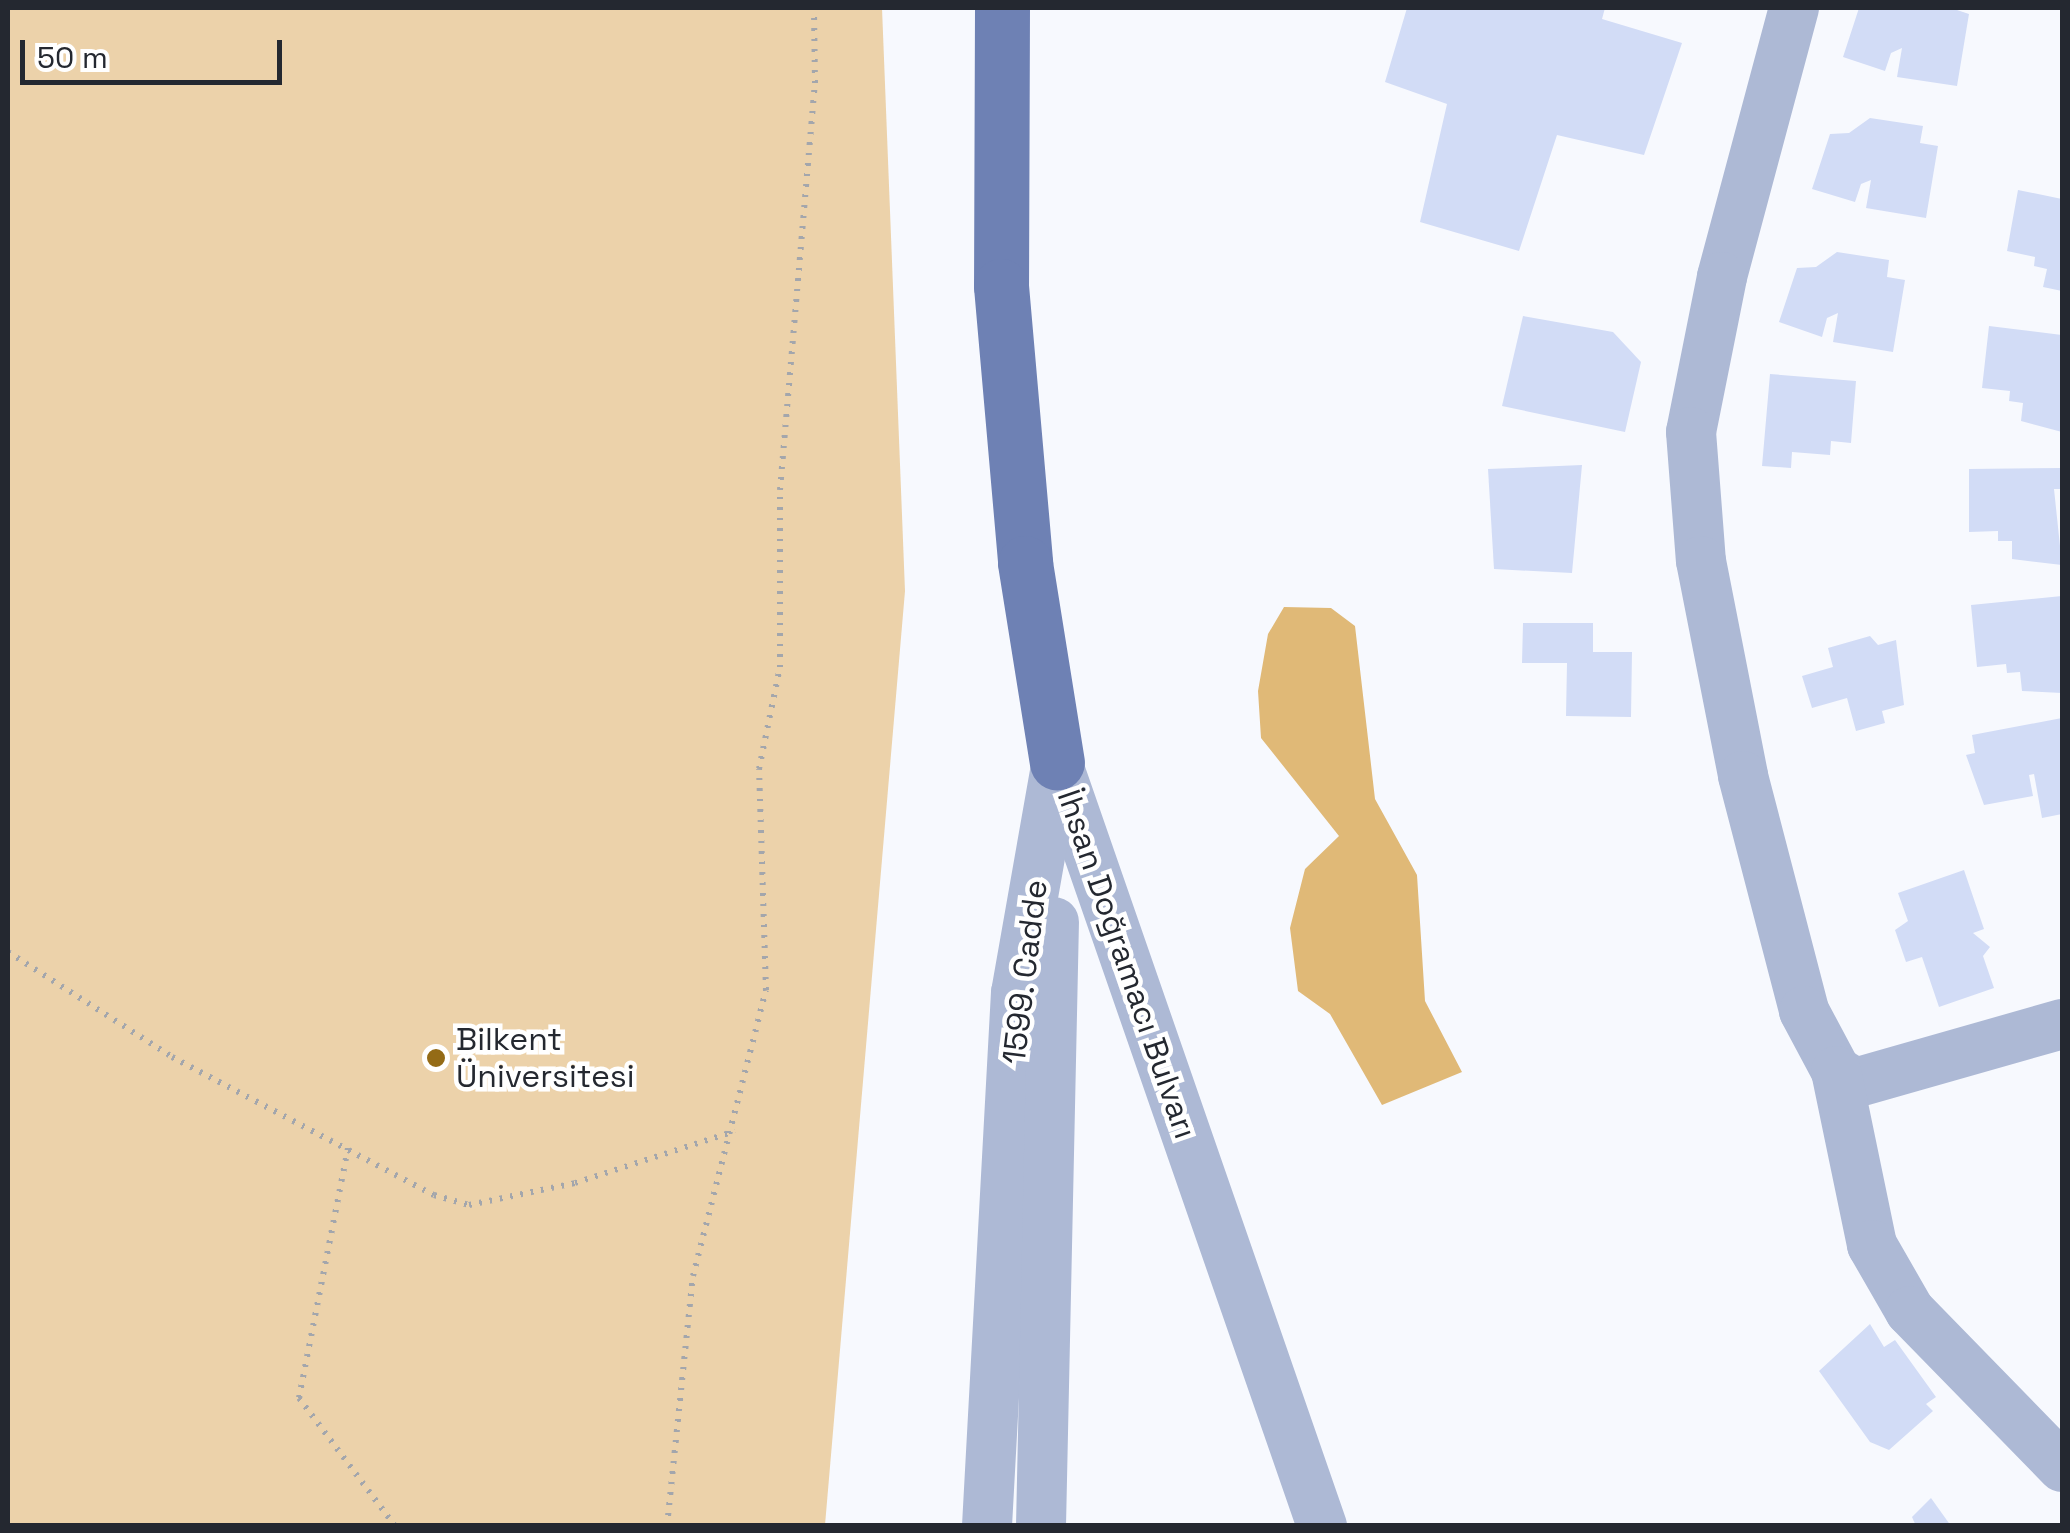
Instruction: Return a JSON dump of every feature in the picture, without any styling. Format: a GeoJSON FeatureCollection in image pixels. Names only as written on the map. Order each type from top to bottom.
{"type":"FeatureCollection","features":[{"type":"Feature","properties":{"kind":"main road","name":"İhsan Doğramacı Bulvarı"},"geometry":{"type":"LineString","coordinates":[[1002,8],[1001,286],[1025,563],[1057,762]]}},
{"type":"Feature","properties":{"kind":"main road","name":"İhsan Doğramacı Bulvarı"},"geometry":{"type":"LineString","coordinates":[[1010,384],[1035,239],[1028,8]]}},
{"type":"Feature","properties":{"kind":"street"},"geometry":{"type":"LineString","coordinates":[[1794,8],[1722,278],[1691,432],[1701,562],[1743,776],[1804,1011],[1836,1071],[1872,1244],[1910,1311],[2062,1467]]}},
{"type":"Feature","properties":{"kind":"street","name":"1599. Cadde"},"geometry":{"type":"LineString","coordinates":[[988,1526],[1016,993],[1057,762]]}},
{"type":"Feature","properties":{"kind":"street","name":"1599. Cadde"},"geometry":{"type":"LineString","coordinates":[[1041,1526],[1057,762]]}},
{"type":"Feature","properties":{"kind":"street","name":"İhsan Doğramacı Bulvarı"},"geometry":{"type":"LineString","coordinates":[[1057,762],[1322,1526]]}},
{"type":"Feature","properties":{"kind":"street"},"geometry":{"type":"LineString","coordinates":[[1836,1071],[1855,1082],[2062,1024]]}},
{"type":"Feature","properties":{"kind":"path"},"geometry":{"type":"LineString","coordinates":[[668,1526],[693,1276],[735,1131],[766,990],[759,768],[780,667],[780,490],[815,83],[814,8]]}},
{"type":"Feature","properties":{"kind":"path"},"geometry":{"type":"LineString","coordinates":[[8,952],[172,1057],[434,1195],[469,1205],[575,1183],[735,1131]]}},
{"type":"Feature","properties":{"kind":"path"},"geometry":{"type":"LineString","coordinates":[[348,1148],[299,1398],[395,1526]]}},
{"type":"Feature","properties":{"kind":"shaded area","name":"Bilkent Üniversitesi"},"geometry":{"type":"Polygon","coordinates":[[[8,8],[882,8],[905,591],[825,1525],[8,1525],[8,8]]]}},
{"type":"Feature","properties":{"kind":"shaded area"},"geometry":{"type":"Polygon","coordinates":[[[1284,607],[1331,608],[1355,626],[1375,799],[1417,875],[1425,1001],[1462,1072],[1382,1105],[1330,1014],[1298,991],[1290,928],[1305,869],[1339,836],[1261,738],[1258,691],[1268,634],[1284,607]]]}},
{"type":"Feature","properties":{"kind":"building"},"geometry":{"type":"Polygon","coordinates":[[[1407,8],[1605,8],[1602,19],[1682,43],[1644,155],[1557,135],[1519,251],[1420,222],[1447,104],[1385,82],[1407,8]]]}},
{"type":"Feature","properties":{"kind":"building"},"geometry":{"type":"Polygon","coordinates":[[[1859,8],[1951,8],[1969,14],[1957,86],[1897,77],[1902,48],[1891,53],[1885,71],[1843,57],[1859,8]]]}},
{"type":"Feature","properties":{"kind":"building"},"geometry":{"type":"Polygon","coordinates":[[[1870,118],[1923,126],[1920,143],[1938,146],[1926,218],[1866,208],[1871,180],[1861,184],[1855,202],[1812,189],[1830,134],[1849,133],[1870,118]]]}},
{"type":"Feature","properties":{"kind":"building"},"geometry":{"type":"Polygon","coordinates":[[[2018,190],[2062,199],[2062,291],[2043,287],[2047,269],[2034,266],[2035,257],[2007,251],[2018,190]]]}},
{"type":"Feature","properties":{"kind":"building"},"geometry":{"type":"Polygon","coordinates":[[[1837,252],[1889,260],[1887,277],[1905,280],[1893,352],[1833,342],[1838,313],[1827,318],[1822,337],[1779,322],[1797,268],[1816,267],[1837,252]]]}},
{"type":"Feature","properties":{"kind":"building"},"geometry":{"type":"Polygon","coordinates":[[[1523,316],[1613,332],[1641,362],[1625,432],[1502,406],[1523,316]]]}},
{"type":"Feature","properties":{"kind":"building"},"geometry":{"type":"Polygon","coordinates":[[[1989,326],[2062,335],[2062,432],[2021,421],[2023,403],[2009,401],[2010,391],[1982,388],[1989,326]]]}},
{"type":"Feature","properties":{"kind":"building"},"geometry":{"type":"Polygon","coordinates":[[[1770,374],[1856,381],[1851,443],[1831,441],[1830,455],[1792,452],[1791,468],[1762,466],[1770,374]]]}},
{"type":"Feature","properties":{"kind":"building"},"geometry":{"type":"Polygon","coordinates":[[[1582,465],[1572,573],[1494,569],[1488,469],[1582,465]]]}},
{"type":"Feature","properties":{"kind":"building"},"geometry":{"type":"Polygon","coordinates":[[[2062,468],[2062,489],[2054,489],[2062,565],[2012,559],[2012,541],[1998,541],[1998,531],[1969,532],[1969,469],[2062,468]]]}},
{"type":"Feature","properties":{"kind":"building"},"geometry":{"type":"Polygon","coordinates":[[[2062,596],[2062,693],[2022,691],[2020,672],[2007,673],[2006,664],[1977,667],[1971,605],[2062,596]]]}},
{"type":"Feature","properties":{"kind":"building"},"geometry":{"type":"Polygon","coordinates":[[[1523,623],[1593,623],[1593,652],[1632,652],[1631,717],[1566,716],[1567,663],[1522,663],[1523,623]]]}},
{"type":"Feature","properties":{"kind":"building"},"geometry":{"type":"Polygon","coordinates":[[[1870,636],[1878,645],[1896,640],[1904,705],[1882,711],[1885,723],[1856,731],[1847,698],[1812,708],[1802,676],[1833,667],[1828,648],[1870,636]]]}},
{"type":"Feature","properties":{"kind":"building"},"geometry":{"type":"Polygon","coordinates":[[[2062,718],[2062,814],[2042,818],[2034,774],[2029,775],[2033,796],[1984,805],[1966,755],[1975,753],[1972,735],[2062,718]]]}},
{"type":"Feature","properties":{"kind":"building"},"geometry":{"type":"Polygon","coordinates":[[[1964,870],[1984,929],[1973,933],[1990,947],[1983,956],[1994,988],[1939,1007],[1922,957],[1906,962],[1895,930],[1908,921],[1898,893],[1964,870]]]}},
{"type":"Feature","properties":{"kind":"building"},"geometry":{"type":"Polygon","coordinates":[[[1870,1324],[1884,1347],[1895,1340],[1936,1397],[1926,1404],[1933,1411],[1889,1450],[1870,1442],[1819,1371],[1870,1324]]]}},
{"type":"Feature","properties":{"kind":"building"},"geometry":{"type":"Polygon","coordinates":[[[1931,1498],[1951,1526],[1916,1526],[1912,1517],[1931,1498]]]}},
{"type":"Feature","properties":{"kind":"place","name":"Bilkent Üniversitesi"},"geometry":{"type":"Point","coordinates":[436,1058]}}]}
